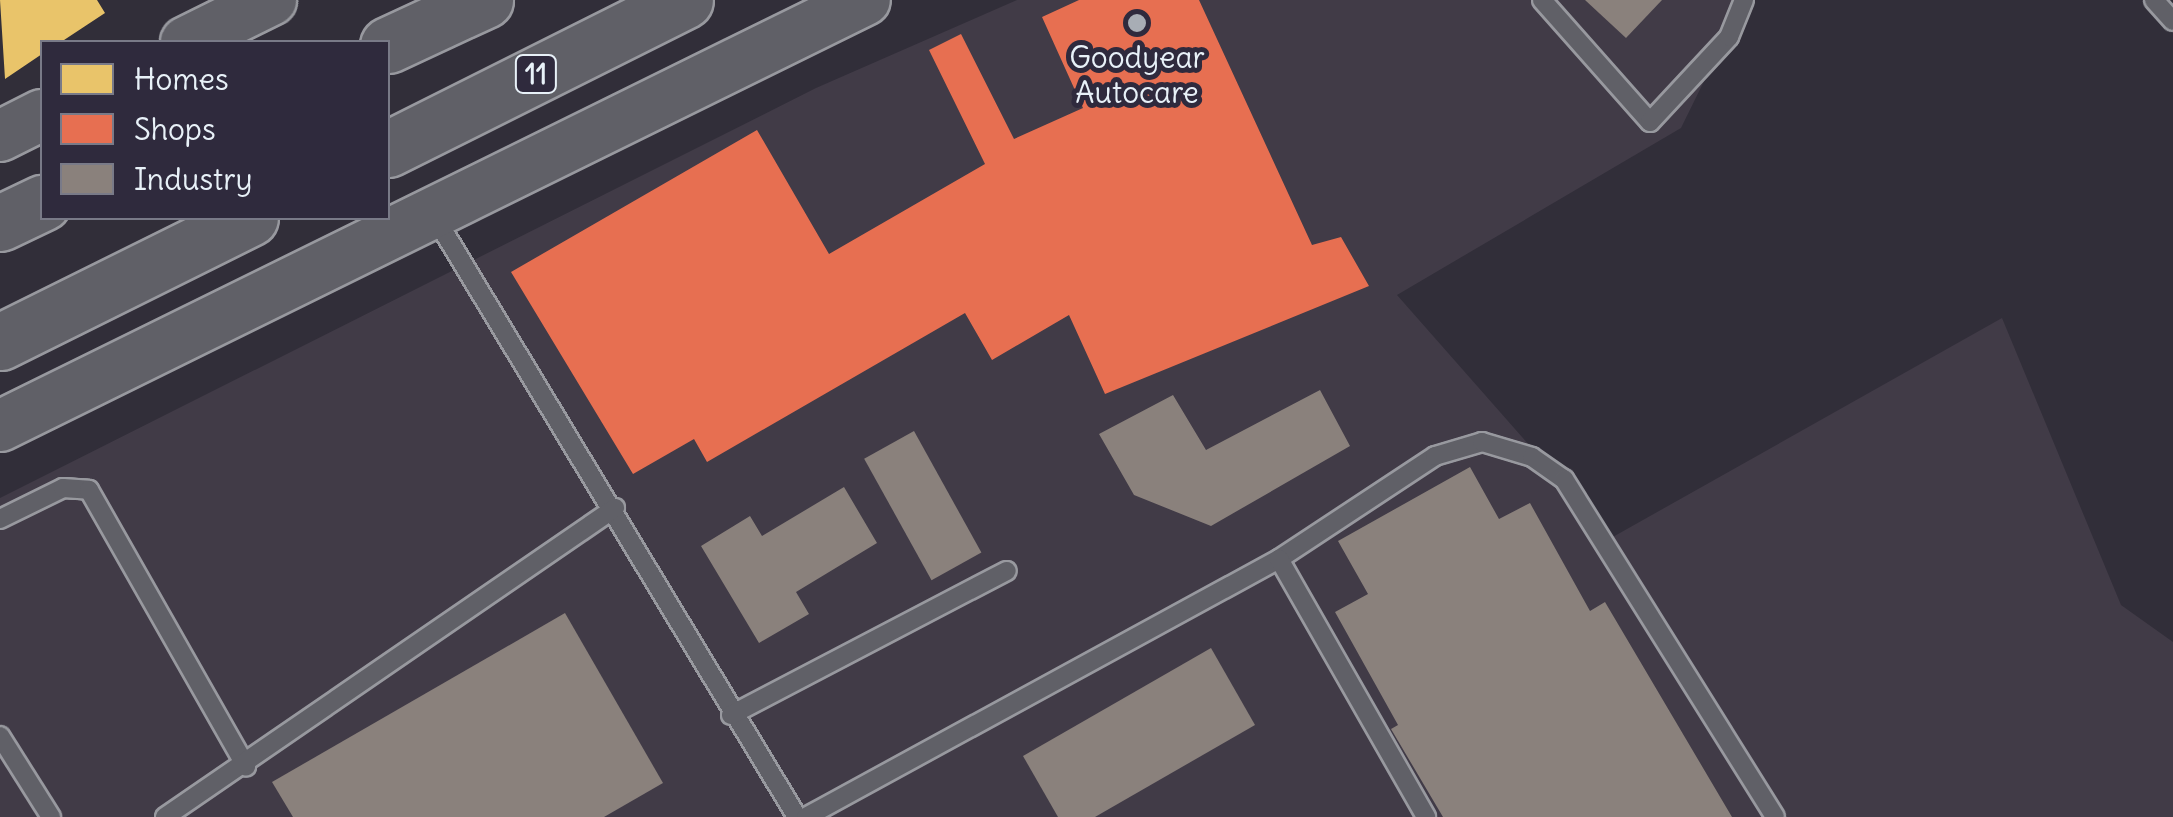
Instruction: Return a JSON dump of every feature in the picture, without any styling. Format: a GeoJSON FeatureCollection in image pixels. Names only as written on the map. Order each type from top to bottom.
{"type":"FeatureCollection","features":[{"type":"Feature","properties":{"kind":"highway"},"geometry":{"type":"LineString","coordinates":[[390,44],[484,0]]}},
{"type":"Feature","properties":{"kind":"highway","name":"11"},"geometry":{"type":"LineString","coordinates":[[390,148],[685,0]]}},
{"type":"Feature","properties":{"kind":"highway"},"geometry":{"type":"LineString","coordinates":[[0,223],[40,204]]}},
{"type":"Feature","properties":{"kind":"highway"},"geometry":{"type":"LineString","coordinates":[[0,342],[246,220]]}},
{"type":"Feature","properties":{"kind":"main road"},"geometry":{"type":"LineString","coordinates":[[190,40],[271,0]]}},
{"type":"Feature","properties":{"kind":"main road"},"geometry":{"type":"LineString","coordinates":[[0,426],[865,0]]}},
{"type":"Feature","properties":{"kind":"main road"},"geometry":{"type":"LineString","coordinates":[[0,136],[40,115]]}},
{"type":"Feature","properties":{"kind":"lane"},"geometry":{"type":"LineString","coordinates":[[1542,0],[1650,122],[1729,37],[1744,0]]}},
{"type":"Feature","properties":{"kind":"lane"},"geometry":{"type":"LineString","coordinates":[[2154,0],[2173,21]]}},
{"type":"Feature","properties":{"kind":"lane"},"geometry":{"type":"LineString","coordinates":[[432,212],[615,508],[730,715],[797,817]]}},
{"type":"Feature","properties":{"kind":"lane"},"geometry":{"type":"LineString","coordinates":[[806,817],[1279,560],[1436,456],[1482,442],[1532,458],[1564,478],[1775,817]]}},
{"type":"Feature","properties":{"kind":"lane"},"geometry":{"type":"LineString","coordinates":[[0,519],[63,488],[88,490],[246,766]]}},
{"type":"Feature","properties":{"kind":"lane"},"geometry":{"type":"LineString","coordinates":[[165,817],[246,766],[615,508]]}},
{"type":"Feature","properties":{"kind":"lane"},"geometry":{"type":"LineString","coordinates":[[1279,560],[1426,817]]}},
{"type":"Feature","properties":{"kind":"lane"},"geometry":{"type":"LineString","coordinates":[[730,715],[1007,571]]}},
{"type":"Feature","properties":{"kind":"lane"},"geometry":{"type":"LineString","coordinates":[[0,736],[51,817]]}},
{"type":"Feature","properties":{"kind":"shaded area"},"geometry":{"type":"Polygon","coordinates":[[[1017,0],[1744,0],[1681,128],[1397,295],[1611,538],[2002,318],[2121,605],[2173,642],[2173,817],[0,817],[0,498],[816,88],[1017,0]]]}},
{"type":"Feature","properties":{"kind":"building: Homes"},"geometry":{"type":"Polygon","coordinates":[[[0,0],[97,0],[105,13],[64,40],[40,40],[40,55],[5,79],[0,0]]]}},
{"type":"Feature","properties":{"kind":"building: Shops"},"geometry":{"type":"Polygon","coordinates":[[[1079,0],[1199,0],[1312,245],[1341,237],[1369,286],[1105,394],[1069,315],[992,360],[965,313],[707,462],[694,439],[633,474],[511,272],[757,130],[829,254],[985,164],[929,50],[961,34],[1014,139],[1083,108],[1042,17],[1079,0]]]}},
{"type":"Feature","properties":{"kind":"building: Industry"},"geometry":{"type":"Polygon","coordinates":[[[1585,0],[1662,0],[1626,38],[1585,0]]]}},
{"type":"Feature","properties":{"kind":"building: Industry"},"geometry":{"type":"Polygon","coordinates":[[[1320,390],[1350,446],[1211,526],[1134,495],[1099,434],[1173,395],[1206,450],[1320,390]]]}},
{"type":"Feature","properties":{"kind":"building: Industry"},"geometry":{"type":"Polygon","coordinates":[[[914,431],[981,553],[932,580],[864,459],[914,431]]]}},
{"type":"Feature","properties":{"kind":"building: Industry"},"geometry":{"type":"Polygon","coordinates":[[[1470,467],[1499,519],[1530,503],[1590,611],[1605,602],[1732,817],[1443,817],[1391,729],[1398,725],[1335,612],[1368,594],[1338,541],[1470,467]]]}},
{"type":"Feature","properties":{"kind":"building: Industry"},"geometry":{"type":"Polygon","coordinates":[[[844,487],[877,543],[796,592],[809,614],[759,643],[701,546],[750,516],[762,536],[844,487]]]}},
{"type":"Feature","properties":{"kind":"building: Industry"},"geometry":{"type":"Polygon","coordinates":[[[565,613],[663,783],[604,817],[293,817],[272,782],[565,613]]]}},
{"type":"Feature","properties":{"kind":"building: Industry"},"geometry":{"type":"Polygon","coordinates":[[[1211,648],[1255,725],[1095,817],[1058,817],[1023,756],[1211,648]]]}},
{"type":"Feature","properties":{"kind":"place","name":"Goodyear Autocare"},"geometry":{"type":"Point","coordinates":[1137,23]}}]}
